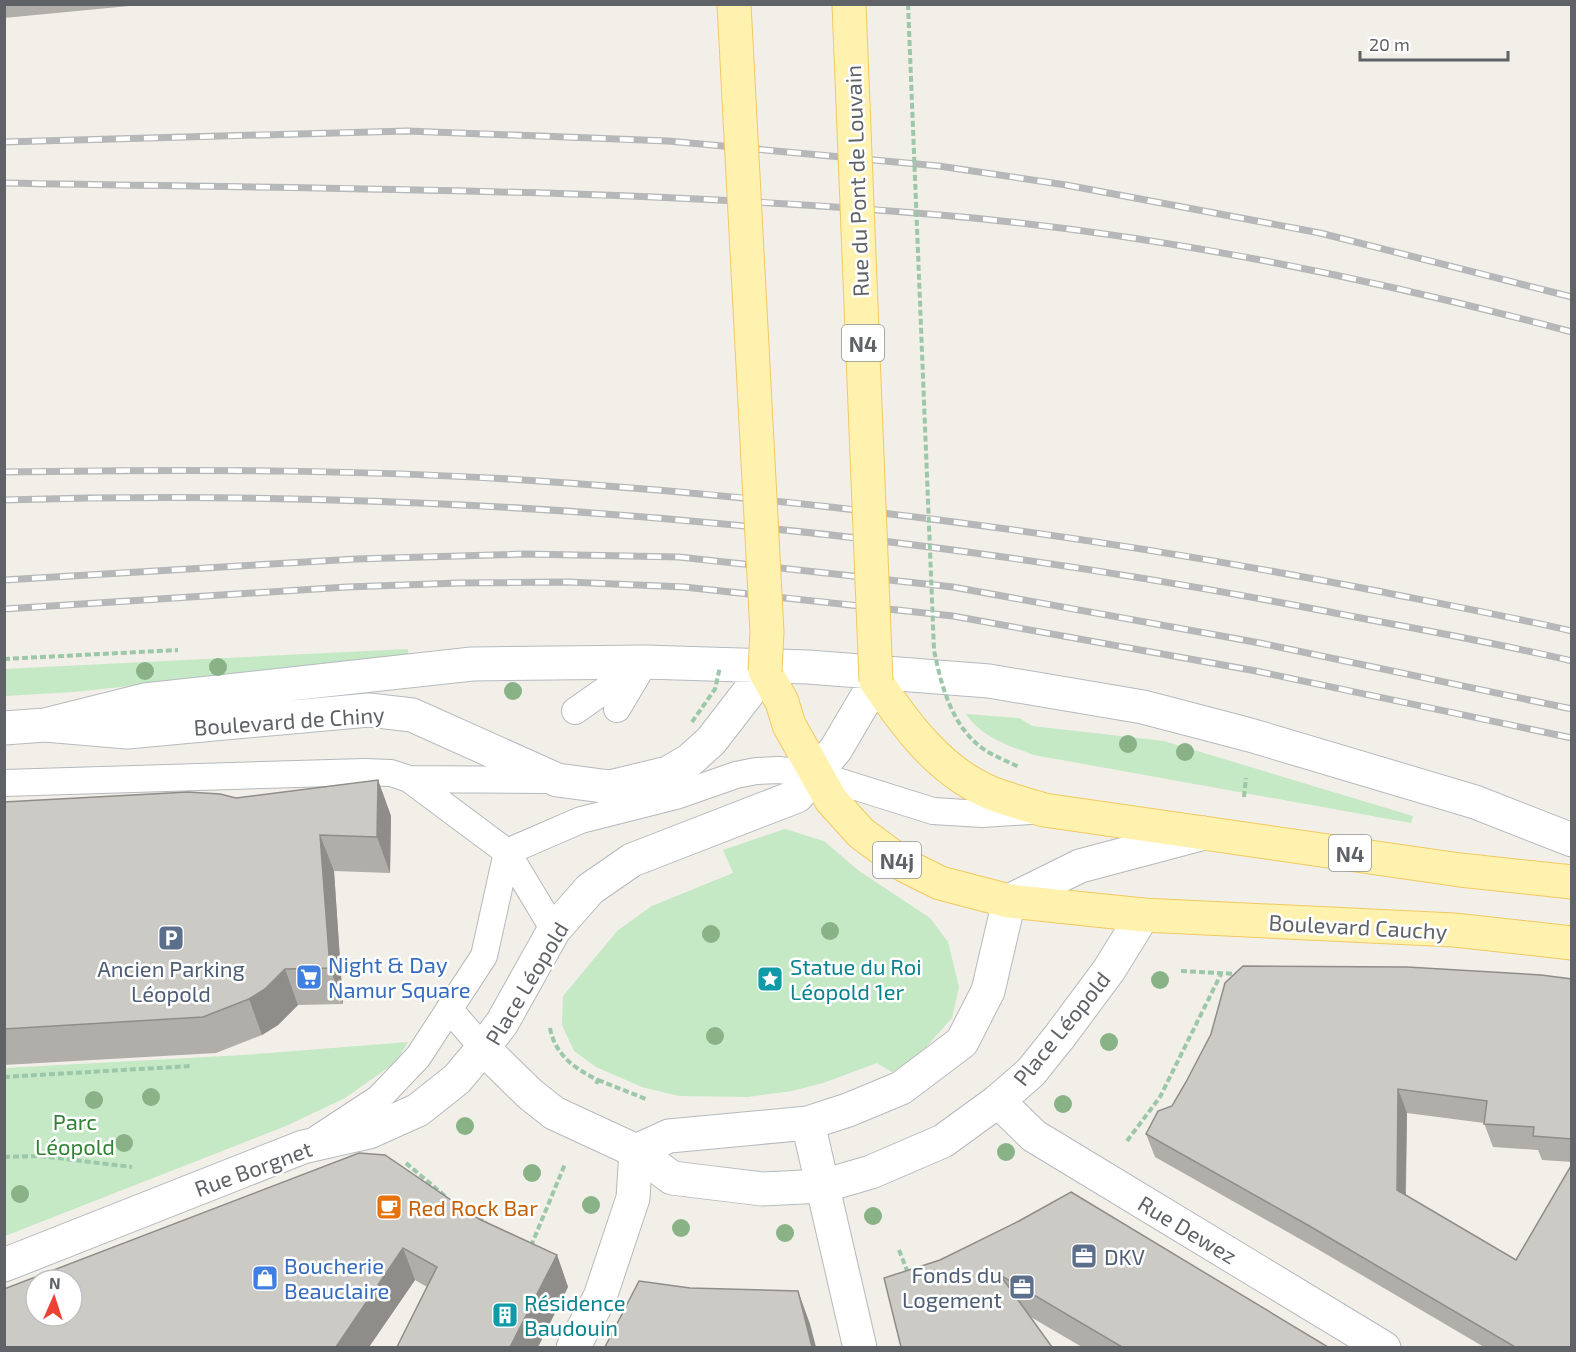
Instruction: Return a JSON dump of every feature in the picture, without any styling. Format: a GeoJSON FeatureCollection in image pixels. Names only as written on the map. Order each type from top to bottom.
{"type":"FeatureCollection","features":[{"type":"Feature","properties":{"kind":"main road"},"geometry":{"type":"LineString","coordinates":[[734,4],[767,633],[765,671]]}},
{"type":"Feature","properties":{"kind":"main road","name":"Rue du Pont de Louvain"},"geometry":{"type":"LineString","coordinates":[[849,4],[876,681]]}},
{"type":"Feature","properties":{"kind":"main road"},"geometry":{"type":"LineString","coordinates":[[45,725],[145,700],[472,664],[645,662],[808,667],[989,681],[1143,707],[1250,735],[1475,802],[1572,840]]}},
{"type":"Feature","properties":{"kind":"main road","name":"N4j"},"geometry":{"type":"LineString","coordinates":[[765,671],[782,702],[789,725],[831,800],[861,833],[904,865],[940,883],[1010,901],[1143,915]]}},
{"type":"Feature","properties":{"kind":"main road","name":"Boulevard de Chiny"},"geometry":{"type":"LineString","coordinates":[[4,728],[45,725],[127,732],[369,710],[412,715],[557,780],[610,787],[668,773],[690,760],[711,741],[765,671]]}},
{"type":"Feature","properties":{"kind":"main road","name":"Place Léopold"},"geometry":{"type":"LineString","coordinates":[[876,681],[836,749],[797,796],[632,860],[590,889],[554,930],[502,1023],[483,1048],[530,1094],[554,1113],[580,1127],[636,1150],[672,1178],[762,1190],[823,1186],[871,1172],[943,1141],[998,1101],[1031,1072],[1109,970],[1143,915]]}},
{"type":"Feature","properties":{"kind":"main road","name":"N4"},"geometry":{"type":"LineString","coordinates":[[876,681],[904,723],[957,774],[990,793],[1044,810],[1460,870],[1572,882]]}},
{"type":"Feature","properties":{"kind":"main road"},"geometry":{"type":"LineString","coordinates":[[573,1347],[600,1297],[633,1198],[636,1150],[669,1136],[807,1123],[848,1110],[901,1088],[962,1042],[988,991],[1010,901],[1080,866],[1204,833]]}},
{"type":"Feature","properties":{"kind":"main road","name":"Boulevard Cauchy"},"geometry":{"type":"LineString","coordinates":[[1143,915],[1454,930],[1572,943]]}},
{"type":"Feature","properties":{"kind":"main road","name":"Rue Borgnet"},"geometry":{"type":"LineString","coordinates":[[4,1265],[303,1147],[369,1131],[418,1110],[457,1079],[483,1048]]}},
{"type":"Feature","properties":{"kind":"main road","name":"Rue Dewez"},"geometry":{"type":"LineString","coordinates":[[998,1101],[1034,1136],[1384,1347]]}},
{"type":"Feature","properties":{"kind":"main road"},"geometry":{"type":"LineString","coordinates":[[807,1123],[860,1347]]}},
{"type":"Feature","properties":{"kind":"lane"},"geometry":{"type":"LineString","coordinates":[[617,709],[645,662]]}},
{"type":"Feature","properties":{"kind":"lane"},"geometry":{"type":"LineString","coordinates":[[575,711],[645,662]]}},
{"type":"Feature","properties":{"kind":"lane"},"geometry":{"type":"LineString","coordinates":[[507,852],[581,820],[676,796],[736,775],[779,770],[815,774],[933,811],[982,814],[1044,810]]}},
{"type":"Feature","properties":{"kind":"lane"},"geometry":{"type":"LineString","coordinates":[[4,783],[364,772],[391,773],[409,779],[557,780]]}},
{"type":"Feature","properties":{"kind":"lane"},"geometry":{"type":"LineString","coordinates":[[409,779],[507,852],[554,930]]}},
{"type":"Feature","properties":{"kind":"lane"},"geometry":{"type":"LineString","coordinates":[[303,1147],[354,1117],[398,1081],[418,1057],[484,956],[507,852]]}},
{"type":"Feature","properties":{"kind":"lane"},"geometry":{"type":"LineString","coordinates":[[449,1009],[483,1048]]}},
{"type":"Feature","properties":{"kind":"path"},"geometry":{"type":"LineString","coordinates":[[908,4],[934,650],[942,689],[961,726],[981,748],[1019,767]]}},
{"type":"Feature","properties":{"kind":"path"},"geometry":{"type":"LineString","coordinates":[[1181,971],[1244,974]]}},
{"type":"Feature","properties":{"kind":"path"},"geometry":{"type":"LineString","coordinates":[[529,1250],[598,1080],[579,1071],[562,1056],[552,1038],[548,1020]]}},
{"type":"Feature","properties":{"kind":"path"},"geometry":{"type":"LineString","coordinates":[[4,1077],[191,1066]]}},
{"type":"Feature","properties":{"kind":"path"},"geometry":{"type":"LineString","coordinates":[[4,1157],[40,1156],[138,1168]]}},
{"type":"Feature","properties":{"kind":"path"},"geometry":{"type":"LineString","coordinates":[[899,1250],[911,1282]]}},
{"type":"Feature","properties":{"kind":"green space"},"geometry":{"type":"Polygon","coordinates":[[[408,649],[408,656],[74,692],[5,696],[4,669],[408,649]]]}},
{"type":"Feature","properties":{"kind":"green space"},"geometry":{"type":"Polygon","coordinates":[[[966,714],[1019,718],[1032,726],[1164,741],[1413,816],[1411,823],[1034,755],[988,735],[966,714]]]}},
{"type":"Feature","properties":{"kind":"green space"},"geometry":{"type":"Polygon","coordinates":[[[785,829],[824,841],[859,871],[930,918],[948,942],[959,987],[952,1018],[918,1056],[892,1072],[877,1063],[823,1083],[792,1091],[748,1097],[679,1096],[642,1087],[596,1067],[574,1051],[562,1025],[563,996],[618,930],[652,906],[733,873],[723,850],[785,829]]]}},
{"type":"Feature","properties":{"kind":"green space","name":"Parc Léopold"},"geometry":{"type":"Polygon","coordinates":[[[408,1042],[396,1062],[345,1098],[286,1126],[5,1236],[5,1068],[243,1055],[408,1042]]]}},
{"type":"Feature","properties":{"kind":"building","name":"Ancien Parking Léopold"},"geometry":{"type":"Polygon","coordinates":[[[378,780],[377,837],[320,835],[330,968],[285,969],[265,989],[249,999],[203,1017],[4,1029],[4,802],[188,792],[220,794],[236,798],[378,780]]]}},
{"type":"Feature","properties":{"kind":"building"},"geometry":{"type":"Polygon","coordinates":[[[1243,966],[1407,967],[1572,979],[1572,1139],[1533,1136],[1534,1127],[1484,1124],[1487,1101],[1398,1089],[1397,1190],[1516,1260],[1572,1164],[1572,1347],[1515,1347],[1306,1224],[1146,1134],[1158,1111],[1172,1106],[1186,1082],[1211,1034],[1225,983],[1243,966]]]}},
{"type":"Feature","properties":{"kind":"building"},"geometry":{"type":"Polygon","coordinates":[[[359,1153],[385,1155],[479,1219],[557,1255],[510,1347],[397,1347],[437,1267],[403,1248],[336,1347],[4,1347],[4,1289],[24,1281],[24,1328],[84,1328],[84,1268],[59,1268],[359,1153]]]}},
{"type":"Feature","properties":{"kind":"building"},"geometry":{"type":"Polygon","coordinates":[[[1071,1192],[1328,1347],[1122,1347],[1000,1275],[1052,1347],[901,1347],[884,1278],[940,1260],[1071,1192]]]}},
{"type":"Feature","properties":{"kind":"building"},"geometry":{"type":"Polygon","coordinates":[[[639,1281],[690,1288],[798,1291],[812,1347],[605,1347],[639,1281]]]}},
{"type":"Feature","properties":{"kind":"railway"},"geometry":{"type":"LineString","coordinates":[[4,142],[407,131],[668,141],[939,166],[1066,185],[1320,233],[1572,297]]}},
{"type":"Feature","properties":{"kind":"railway"},"geometry":{"type":"LineString","coordinates":[[4,183],[472,191],[706,199],[940,215],[1020,223],[1179,245],[1417,293],[1572,332]]}},
{"type":"Feature","properties":{"kind":"railway"},"geometry":{"type":"LineString","coordinates":[[4,472],[216,470],[427,475],[568,483],[767,500],[1065,537],[1164,553],[1362,588],[1572,631]]}},
{"type":"Feature","properties":{"kind":"railway"},"geometry":{"type":"LineString","coordinates":[[4,500],[171,498],[337,500],[504,507],[670,519],[836,536],[1002,557],[1166,582],[1451,635],[1572,661]]}},
{"type":"Feature","properties":{"kind":"railway"},"geometry":{"type":"LineString","coordinates":[[4,580],[356,559],[525,554],[679,557],[953,587],[1260,643],[1572,709]]}},
{"type":"Feature","properties":{"kind":"railway"},"geometry":{"type":"LineString","coordinates":[[4,609],[347,587],[459,583],[568,582],[684,587],[953,616],[1256,671],[1572,738]]}},
{"type":"Feature","properties":{"kind":"place","name":"Ancien Parking Léopold"},"geometry":{"type":"Point","coordinates":[171,938]}},
{"type":"Feature","properties":{"kind":"place","name":"Night & Day Namur Square"},"geometry":{"type":"Point","coordinates":[309,977]}},
{"type":"Feature","properties":{"kind":"place","name":"Statue du Roi Léopold 1er"},"geometry":{"type":"Point","coordinates":[770,979]}},
{"type":"Feature","properties":{"kind":"place","name":"Red Rock Bar"},"geometry":{"type":"Point","coordinates":[389,1207]}},
{"type":"Feature","properties":{"kind":"place","name":"DKV"},"geometry":{"type":"Point","coordinates":[1084,1256]}},
{"type":"Feature","properties":{"kind":"place","name":"Boucherie Beauclaire"},"geometry":{"type":"Point","coordinates":[265,1278]}},
{"type":"Feature","properties":{"kind":"place","name":"Fonds du Logement"},"geometry":{"type":"Point","coordinates":[1022,1287]}},
{"type":"Feature","properties":{"kind":"place","name":"Résidence Baudouin"},"geometry":{"type":"Point","coordinates":[505,1315]}}]}
